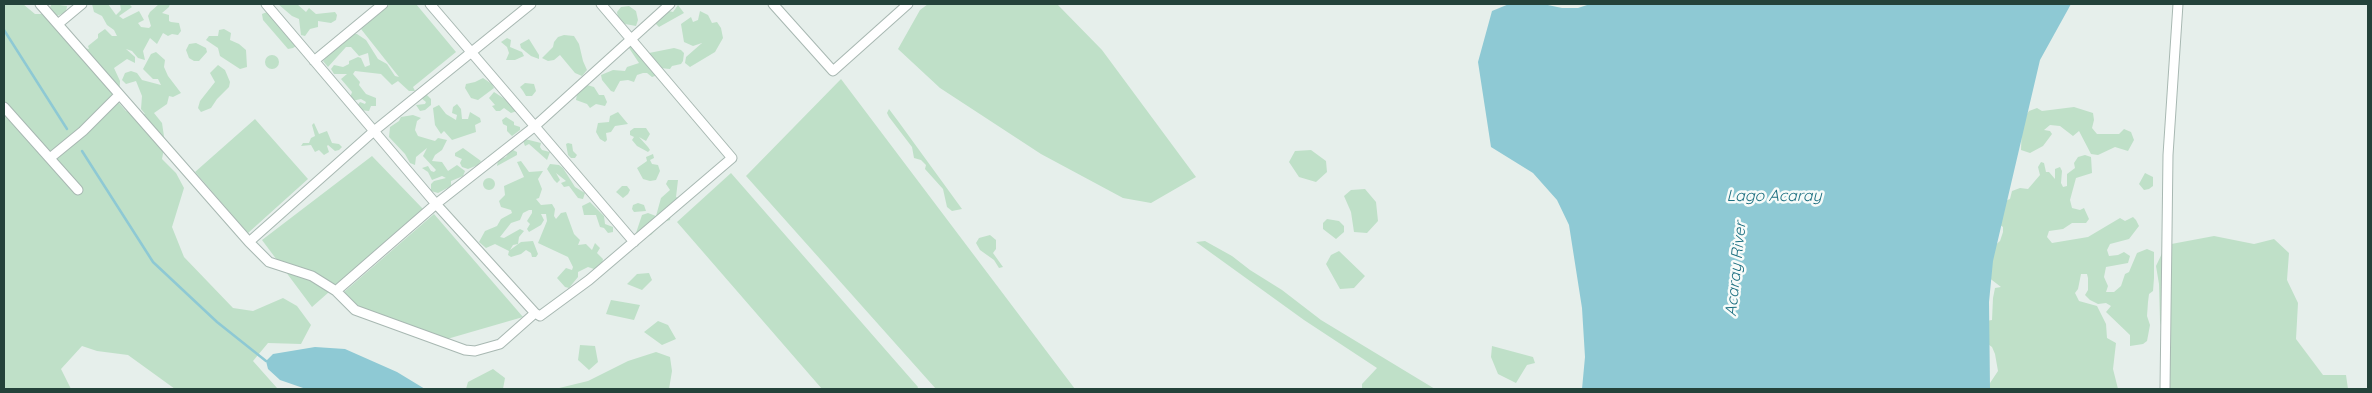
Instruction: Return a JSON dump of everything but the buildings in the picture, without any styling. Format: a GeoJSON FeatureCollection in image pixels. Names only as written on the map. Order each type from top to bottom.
{"type":"FeatureCollection","features":[{"type":"Feature","properties":{"kind":"street"},"geometry":{"type":"LineString","coordinates":[[40,4],[249,242],[269,262],[312,276],[336,291],[355,310],[465,350],[475,351],[500,344],[535,313]]}},
{"type":"Feature","properties":{"kind":"street"},"geometry":{"type":"LineString","coordinates":[[58,24],[82,4]]}},
{"type":"Feature","properties":{"kind":"street"},"geometry":{"type":"LineString","coordinates":[[266,4],[436,204],[535,313],[540,316],[634,242],[732,158],[601,4]]}},
{"type":"Feature","properties":{"kind":"street"},"geometry":{"type":"LineString","coordinates":[[314,61],[383,4]]}},
{"type":"Feature","properties":{"kind":"street"},"geometry":{"type":"LineString","coordinates":[[430,4],[634,242]]}},
{"type":"Feature","properties":{"kind":"street"},"geometry":{"type":"LineString","coordinates":[[249,242],[374,131],[531,4]]}},
{"type":"Feature","properties":{"kind":"street"},"geometry":{"type":"LineString","coordinates":[[336,291],[436,204],[534,127],[670,4]]}},
{"type":"Feature","properties":{"kind":"street"},"geometry":{"type":"LineString","coordinates":[[773,4],[833,71],[908,4]]}},
{"type":"Feature","properties":{"kind":"street"},"geometry":{"type":"LineString","coordinates":[[2165,389],[2168,155],[2178,4]]}},
{"type":"Feature","properties":{"kind":"street"},"geometry":{"type":"LineString","coordinates":[[50,158],[83,131],[119,95]]}},
{"type":"Feature","properties":{"kind":"street"},"geometry":{"type":"LineString","coordinates":[[4,107],[78,190]]}},
{"type":"Feature","properties":{"kind":"green space"},"geometry":{"type":"Polygon","coordinates":[[[4,4],[23,4],[35,14],[48,14],[74,46],[89,49],[88,46],[105,29],[112,36],[117,36],[102,16],[94,12],[92,4],[108,4],[116,15],[121,10],[120,4],[129,4],[132,7],[119,16],[123,19],[139,11],[144,20],[138,23],[141,27],[149,28],[151,26],[148,16],[150,12],[159,4],[170,4],[162,13],[169,15],[169,21],[179,23],[181,31],[178,35],[172,34],[168,36],[163,33],[157,44],[150,38],[143,51],[145,60],[138,58],[132,51],[126,49],[135,57],[135,63],[127,59],[114,68],[120,81],[119,103],[126,111],[145,114],[141,109],[142,96],[136,81],[126,84],[122,80],[125,73],[131,71],[137,73],[142,80],[161,85],[158,79],[153,79],[143,69],[151,54],[156,52],[165,60],[164,67],[168,76],[181,93],[173,97],[169,96],[167,104],[154,113],[162,123],[165,143],[162,159],[176,173],[184,188],[172,227],[184,257],[233,308],[253,311],[283,298],[297,306],[311,325],[301,344],[268,343],[253,361],[277,388],[282,389],[175,389],[128,355],[97,351],[82,346],[61,369],[71,389],[4,389],[4,4]]]}},
{"type":"Feature","properties":{"kind":"green space"},"geometry":{"type":"Polygon","coordinates":[[[52,4],[67,6],[66,12],[57,16],[52,12],[50,7],[52,4]]]}},
{"type":"Feature","properties":{"kind":"green space"},"geometry":{"type":"Polygon","coordinates":[[[278,4],[297,4],[306,12],[309,8],[316,14],[335,12],[337,15],[336,20],[331,23],[318,21],[318,27],[310,29],[305,36],[301,35],[299,19],[292,16],[278,4]]]}},
{"type":"Feature","properties":{"kind":"green space"},"geometry":{"type":"Polygon","coordinates":[[[390,4],[416,4],[456,52],[413,87],[415,91],[409,91],[398,81],[392,85],[381,74],[355,71],[353,74],[360,82],[359,85],[366,94],[376,98],[376,106],[371,106],[369,111],[360,110],[357,106],[360,102],[365,104],[366,102],[361,99],[352,101],[350,98],[352,92],[341,79],[347,74],[334,74],[331,69],[334,65],[343,67],[349,64],[349,61],[358,57],[361,58],[365,67],[370,65],[368,53],[359,56],[351,47],[346,47],[328,67],[323,61],[333,50],[343,44],[343,41],[353,34],[357,34],[366,40],[378,59],[387,64],[395,76],[399,77],[361,29],[390,4]]]}},
{"type":"Feature","properties":{"kind":"green space"},"geometry":{"type":"Polygon","coordinates":[[[928,4],[1058,5],[1102,50],[1196,177],[1151,203],[1123,198],[1041,154],[940,88],[898,49],[920,10],[928,4]]]}},
{"type":"Feature","properties":{"kind":"green space"},"geometry":{"type":"Polygon","coordinates":[[[678,5],[684,13],[659,27],[655,23],[669,11],[673,12],[678,5]]]}},
{"type":"Feature","properties":{"kind":"green space"},"geometry":{"type":"Polygon","coordinates":[[[629,6],[636,11],[638,20],[636,26],[625,24],[618,18],[617,12],[621,7],[629,6]]]}},
{"type":"Feature","properties":{"kind":"green space"},"geometry":{"type":"Polygon","coordinates":[[[700,11],[708,15],[712,23],[717,22],[721,28],[723,38],[715,52],[690,67],[685,63],[686,57],[702,43],[693,46],[684,42],[681,24],[691,17],[693,22],[698,20],[700,11]]]}},
{"type":"Feature","properties":{"kind":"green space"},"geometry":{"type":"Polygon","coordinates":[[[267,12],[296,46],[288,49],[263,20],[262,14],[267,12]]]}},
{"type":"Feature","properties":{"kind":"green space"},"geometry":{"type":"Polygon","coordinates":[[[224,29],[231,33],[230,40],[246,50],[247,67],[240,69],[220,56],[218,48],[206,40],[209,36],[218,36],[219,30],[224,29]]]}},
{"type":"Feature","properties":{"kind":"green space"},"geometry":{"type":"Polygon","coordinates":[[[564,35],[574,36],[579,44],[587,70],[582,76],[575,73],[560,55],[554,60],[548,61],[542,58],[553,47],[558,37],[564,35]]]}},
{"type":"Feature","properties":{"kind":"green space"},"geometry":{"type":"Polygon","coordinates":[[[507,38],[511,40],[510,47],[522,52],[524,56],[515,60],[506,60],[509,53],[507,47],[501,42],[507,38]]]}},
{"type":"Feature","properties":{"kind":"green space"},"geometry":{"type":"Polygon","coordinates":[[[529,39],[539,55],[539,59],[531,56],[521,48],[520,44],[529,39]]]}},
{"type":"Feature","properties":{"kind":"green space"},"geometry":{"type":"Polygon","coordinates":[[[196,43],[206,48],[207,52],[199,61],[189,58],[186,50],[189,44],[196,43]]]}},
{"type":"Feature","properties":{"kind":"green space"},"geometry":{"type":"Polygon","coordinates":[[[631,43],[638,43],[649,53],[674,48],[681,50],[684,53],[683,61],[681,64],[672,66],[670,69],[660,68],[658,75],[652,77],[647,73],[643,73],[637,75],[634,82],[628,80],[620,81],[614,92],[611,91],[602,80],[601,75],[613,70],[625,71],[627,67],[639,63],[629,48],[631,43]]]}},
{"type":"Feature","properties":{"kind":"green space"},"geometry":{"type":"Polygon","coordinates":[[[269,55],[275,55],[279,62],[275,69],[269,69],[265,65],[265,59],[269,55]]]}},
{"type":"Feature","properties":{"kind":"green space"},"geometry":{"type":"Polygon","coordinates":[[[218,65],[225,70],[230,82],[229,87],[211,108],[201,112],[198,108],[200,101],[215,82],[210,73],[218,65]]]}},
{"type":"Feature","properties":{"kind":"green space"},"geometry":{"type":"Polygon","coordinates":[[[483,78],[492,84],[494,88],[478,100],[471,98],[465,88],[466,84],[483,78]]]}},
{"type":"Feature","properties":{"kind":"green space"},"geometry":{"type":"Polygon","coordinates":[[[841,79],[1075,389],[936,389],[746,176],[841,79]]]}},
{"type":"Feature","properties":{"kind":"green space"},"geometry":{"type":"Polygon","coordinates":[[[525,83],[534,84],[536,91],[532,96],[526,96],[520,87],[525,83]]]}},
{"type":"Feature","properties":{"kind":"green space"},"geometry":{"type":"Polygon","coordinates":[[[587,85],[594,87],[599,95],[604,95],[607,102],[605,106],[596,104],[590,108],[587,104],[576,100],[577,94],[587,85]]]}},
{"type":"Feature","properties":{"kind":"green space"},"geometry":{"type":"Polygon","coordinates":[[[494,92],[511,103],[517,111],[511,113],[504,108],[496,111],[492,106],[495,105],[489,98],[494,92]]]}},
{"type":"Feature","properties":{"kind":"green space"},"geometry":{"type":"Polygon","coordinates":[[[426,94],[431,99],[431,105],[425,110],[420,111],[416,105],[425,104],[426,102],[421,98],[426,94]]]}},
{"type":"Feature","properties":{"kind":"green space"},"geometry":{"type":"Polygon","coordinates":[[[457,104],[461,109],[462,119],[468,119],[470,112],[480,118],[481,122],[475,125],[476,132],[452,140],[444,131],[441,134],[435,125],[433,108],[439,105],[446,114],[456,120],[457,115],[452,113],[453,107],[457,104]]]}},
{"type":"Feature","properties":{"kind":"green space"},"geometry":{"type":"Polygon","coordinates":[[[2074,107],[2093,113],[2092,128],[2097,134],[2119,134],[2124,129],[2131,132],[2134,140],[2128,151],[2115,147],[2098,155],[2091,154],[2079,131],[2073,136],[2060,126],[2050,125],[2044,130],[2050,131],[2052,134],[2043,146],[2030,153],[2021,150],[2022,121],[2029,111],[2037,108],[2042,111],[2074,107]]]}},
{"type":"Feature","properties":{"kind":"green space"},"geometry":{"type":"Polygon","coordinates":[[[889,109],[962,209],[952,211],[947,207],[943,189],[925,169],[926,165],[921,160],[914,158],[912,147],[889,117],[887,113],[889,109]]]}},
{"type":"Feature","properties":{"kind":"green space"},"geometry":{"type":"Polygon","coordinates":[[[618,112],[628,124],[615,126],[611,132],[606,133],[607,140],[605,142],[600,139],[596,132],[598,123],[609,122],[610,116],[618,112]]]}},
{"type":"Feature","properties":{"kind":"green space"},"geometry":{"type":"Polygon","coordinates":[[[413,115],[421,118],[417,121],[415,130],[418,136],[435,141],[438,138],[447,140],[442,150],[435,155],[432,161],[442,162],[448,171],[457,165],[465,171],[463,176],[451,181],[451,186],[438,193],[431,191],[431,184],[434,181],[446,178],[442,176],[432,180],[428,172],[422,168],[428,166],[431,171],[434,172],[436,170],[423,156],[427,148],[416,157],[415,165],[410,163],[405,154],[389,137],[390,127],[399,121],[401,117],[413,115]]]}},
{"type":"Feature","properties":{"kind":"green space"},"geometry":{"type":"Polygon","coordinates":[[[506,117],[514,122],[514,125],[520,127],[520,130],[512,136],[507,131],[507,126],[503,124],[502,120],[506,117]]]}},
{"type":"Feature","properties":{"kind":"green space"},"geometry":{"type":"Polygon","coordinates":[[[255,119],[308,179],[248,233],[195,172],[255,119]]]}},
{"type":"Feature","properties":{"kind":"green space"},"geometry":{"type":"Polygon","coordinates":[[[314,123],[319,134],[327,131],[332,143],[339,144],[342,147],[335,151],[328,145],[329,152],[324,155],[319,150],[315,152],[311,145],[301,146],[303,143],[309,143],[311,138],[315,136],[312,125],[314,123]]]}},
{"type":"Feature","properties":{"kind":"green space"},"geometry":{"type":"Polygon","coordinates":[[[634,128],[646,128],[650,134],[646,141],[639,137],[650,150],[648,152],[637,146],[632,140],[634,137],[630,135],[630,131],[634,128]]]}},
{"type":"Feature","properties":{"kind":"green space"},"geometry":{"type":"Polygon","coordinates":[[[525,139],[541,143],[540,147],[542,150],[550,152],[547,160],[529,144],[525,146],[523,141],[525,139]]]}},
{"type":"Feature","properties":{"kind":"green space"},"geometry":{"type":"Polygon","coordinates":[[[566,144],[572,144],[573,151],[577,155],[575,158],[571,158],[568,155],[566,144]]]}},
{"type":"Feature","properties":{"kind":"green space"},"geometry":{"type":"Polygon","coordinates":[[[463,148],[481,161],[478,165],[468,169],[462,167],[460,163],[462,159],[455,156],[455,153],[463,148]]]}},
{"type":"Feature","properties":{"kind":"green space"},"geometry":{"type":"Polygon","coordinates":[[[511,149],[517,152],[517,155],[497,166],[498,160],[506,157],[511,149]]]}},
{"type":"Feature","properties":{"kind":"green space"},"geometry":{"type":"Polygon","coordinates":[[[1311,150],[1326,161],[1327,172],[1316,182],[1299,177],[1289,162],[1295,151],[1311,150]]]}},
{"type":"Feature","properties":{"kind":"green space"},"geometry":{"type":"Polygon","coordinates":[[[653,154],[654,158],[650,160],[652,164],[658,165],[660,171],[656,180],[650,181],[643,179],[637,168],[647,161],[646,157],[653,154]]]}},
{"type":"Feature","properties":{"kind":"green space"},"geometry":{"type":"Polygon","coordinates":[[[2085,155],[2091,157],[2092,173],[2076,178],[2070,200],[2072,208],[2080,210],[2084,208],[2089,219],[2086,223],[2072,223],[2063,229],[2049,231],[2047,237],[2052,243],[2088,237],[2120,218],[2125,221],[2133,217],[2136,220],[2139,226],[2129,239],[2110,244],[2107,250],[2109,256],[2124,252],[2130,256],[2128,263],[2106,267],[2104,277],[2108,286],[2106,292],[2114,292],[2121,286],[2125,274],[2129,272],[2137,253],[2147,249],[2154,252],[2153,291],[2149,294],[2148,302],[2147,316],[2150,325],[2147,341],[2143,344],[2130,346],[2130,335],[2106,312],[2111,306],[2106,303],[2098,304],[2085,295],[2088,290],[2088,278],[2087,274],[2081,274],[2078,289],[2075,293],[2079,301],[2097,306],[2106,324],[2107,338],[2116,343],[2113,369],[2118,389],[1986,389],[1998,371],[1992,347],[1985,342],[1986,321],[1992,320],[1995,288],[2001,287],[1988,277],[1993,247],[2000,241],[2003,232],[2003,227],[1997,223],[2000,203],[2010,199],[2012,191],[2020,188],[2028,189],[2040,175],[2038,167],[2041,162],[2044,163],[2046,172],[2049,172],[2055,179],[2055,169],[2060,167],[2062,171],[2061,183],[2063,187],[2067,186],[2067,174],[2075,168],[2074,163],[2078,157],[2085,155]]]}},
{"type":"Feature","properties":{"kind":"green space"},"geometry":{"type":"Polygon","coordinates":[[[372,156],[423,209],[312,307],[262,240],[372,156]]]}},
{"type":"Feature","properties":{"kind":"green space"},"geometry":{"type":"Polygon","coordinates":[[[521,161],[529,172],[543,171],[538,179],[542,189],[539,198],[536,199],[541,205],[552,204],[555,209],[554,216],[556,219],[561,213],[566,212],[574,234],[580,240],[578,245],[586,244],[592,250],[595,243],[600,248],[597,253],[603,259],[602,264],[597,270],[588,267],[578,272],[578,277],[569,288],[565,287],[557,278],[566,268],[572,270],[573,267],[568,257],[538,243],[547,221],[546,214],[541,214],[544,220],[541,225],[529,232],[527,229],[530,224],[527,221],[532,210],[523,213],[520,220],[511,223],[500,237],[504,238],[520,229],[524,231],[519,237],[518,244],[513,245],[510,250],[521,242],[533,241],[538,254],[536,257],[532,257],[531,253],[526,250],[521,254],[511,257],[508,255],[509,251],[495,244],[486,248],[479,242],[485,231],[497,226],[501,219],[512,213],[511,210],[501,207],[499,201],[505,195],[504,186],[524,177],[517,162],[521,161]]]}},
{"type":"Feature","properties":{"kind":"green space"},"geometry":{"type":"Polygon","coordinates":[[[550,164],[559,165],[563,168],[575,187],[585,193],[583,199],[578,198],[569,186],[564,187],[561,183],[566,181],[556,173],[560,180],[557,183],[554,180],[547,169],[550,164]]]}},
{"type":"Feature","properties":{"kind":"green space"},"geometry":{"type":"Polygon","coordinates":[[[731,173],[918,387],[917,389],[822,389],[677,222],[731,173]]]}},
{"type":"Feature","properties":{"kind":"green space"},"geometry":{"type":"Polygon","coordinates":[[[2145,173],[2153,177],[2153,186],[2144,190],[2139,184],[2145,173]]]}},
{"type":"Feature","properties":{"kind":"green space"},"geometry":{"type":"Polygon","coordinates":[[[489,178],[495,184],[489,190],[483,184],[489,178]]]}},
{"type":"Feature","properties":{"kind":"green space"},"geometry":{"type":"Polygon","coordinates":[[[668,180],[678,180],[676,197],[681,199],[671,213],[670,220],[663,222],[651,235],[638,238],[636,233],[642,215],[648,213],[656,216],[661,198],[670,190],[666,184],[668,180]]]}},
{"type":"Feature","properties":{"kind":"green space"},"geometry":{"type":"Polygon","coordinates":[[[622,186],[627,186],[630,190],[623,198],[616,192],[622,186]]]}},
{"type":"Feature","properties":{"kind":"green space"},"geometry":{"type":"Polygon","coordinates":[[[1365,189],[1376,202],[1378,221],[1367,233],[1354,232],[1351,212],[1344,196],[1351,190],[1365,189]]]}},
{"type":"Feature","properties":{"kind":"green space"},"geometry":{"type":"Polygon","coordinates":[[[590,202],[604,216],[605,224],[613,227],[613,232],[608,233],[604,228],[600,227],[596,215],[584,215],[582,206],[590,202]]]}},
{"type":"Feature","properties":{"kind":"green space"},"geometry":{"type":"Polygon","coordinates":[[[638,203],[644,205],[646,211],[634,212],[632,209],[633,205],[638,203]]]}},
{"type":"Feature","properties":{"kind":"green space"},"geometry":{"type":"Polygon","coordinates":[[[434,214],[523,317],[447,339],[340,301],[337,298],[434,214]]]}},
{"type":"Feature","properties":{"kind":"green space"},"geometry":{"type":"Polygon","coordinates":[[[1327,219],[1339,221],[1344,226],[1344,232],[1336,239],[1323,229],[1323,223],[1327,219]]]}},
{"type":"Feature","properties":{"kind":"green space"},"geometry":{"type":"Polygon","coordinates":[[[990,235],[996,240],[996,249],[993,253],[1003,267],[999,268],[994,260],[980,250],[976,243],[979,238],[990,235]]]}},
{"type":"Feature","properties":{"kind":"green space"},"geometry":{"type":"Polygon","coordinates":[[[2214,236],[2254,244],[2274,239],[2289,253],[2287,280],[2298,303],[2296,339],[2323,375],[2346,375],[2348,389],[2161,389],[2160,365],[2166,347],[2160,321],[2159,284],[2156,266],[2166,245],[2214,236]]]}},
{"type":"Feature","properties":{"kind":"green space"},"geometry":{"type":"Polygon","coordinates":[[[1205,241],[1232,256],[1282,290],[1321,320],[1435,389],[1362,389],[1362,384],[1377,368],[1304,320],[1196,242],[1205,241]]]}},
{"type":"Feature","properties":{"kind":"green space"},"geometry":{"type":"Polygon","coordinates":[[[1339,251],[1365,276],[1354,288],[1340,289],[1326,264],[1331,255],[1339,251]]]}},
{"type":"Feature","properties":{"kind":"green space"},"geometry":{"type":"Polygon","coordinates":[[[649,273],[652,280],[642,290],[627,284],[637,274],[649,273]]]}},
{"type":"Feature","properties":{"kind":"green space"},"geometry":{"type":"Polygon","coordinates":[[[611,300],[640,305],[634,320],[606,314],[611,300]]]}},
{"type":"Feature","properties":{"kind":"green space"},"geometry":{"type":"Polygon","coordinates":[[[658,321],[668,325],[676,339],[662,345],[644,332],[658,321]]]}},
{"type":"Feature","properties":{"kind":"green space"},"geometry":{"type":"Polygon","coordinates":[[[580,345],[595,346],[598,362],[589,370],[578,360],[580,345]]]}},
{"type":"Feature","properties":{"kind":"green space"},"geometry":{"type":"Polygon","coordinates":[[[1492,346],[1533,357],[1535,363],[1527,365],[1516,383],[1498,374],[1491,357],[1492,346]]]}},
{"type":"Feature","properties":{"kind":"green space"},"geometry":{"type":"Polygon","coordinates":[[[656,352],[670,357],[672,371],[669,389],[555,389],[588,381],[628,361],[656,352]]]}},
{"type":"Feature","properties":{"kind":"green space"},"geometry":{"type":"Polygon","coordinates":[[[493,369],[505,378],[503,389],[466,389],[468,382],[493,369]]]}},
{"type":"Feature","properties":{"kind":"water","name":"Lago Acaray"},"geometry":{"type":"Polygon","coordinates":[[[1509,4],[1543,4],[1562,8],[1578,8],[1590,4],[2071,4],[2040,60],[1993,261],[1989,302],[1990,389],[1582,389],[1585,357],[1582,308],[1569,225],[1557,200],[1533,173],[1491,147],[1478,62],[1492,11],[1509,4]]]}},
{"type":"Feature","properties":{"kind":"water"},"geometry":{"type":"Polygon","coordinates":[[[315,347],[345,349],[397,372],[425,389],[306,389],[280,380],[268,369],[266,361],[273,354],[315,347]]]}},
{"type":"Feature","properties":{"kind":"waterway"},"geometry":{"type":"LineString","coordinates":[[4,30],[67,129]]}},
{"type":"Feature","properties":{"kind":"waterway"},"geometry":{"type":"LineString","coordinates":[[82,151],[153,262],[217,322],[266,361]]}},
{"type":"Feature","properties":{"kind":"water label","name":"Acaray River"},"geometry":{"type":"Point","coordinates":[1736,269]}}]}
